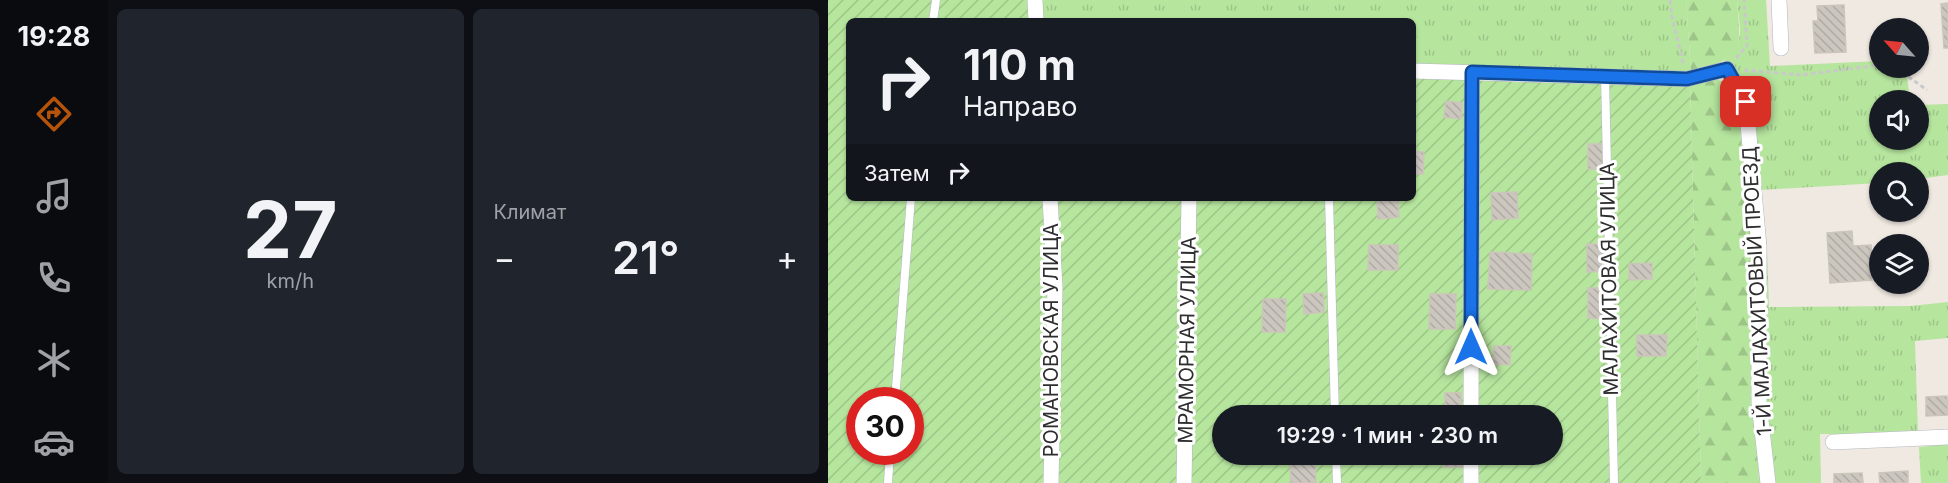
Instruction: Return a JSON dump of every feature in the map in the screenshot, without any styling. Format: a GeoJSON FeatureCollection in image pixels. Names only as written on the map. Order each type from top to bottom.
{"type":"FeatureCollection","features":[{"type":"Feature","properties":{"kind":"street"},"geometry":{"type":"LineString","coordinates":[[1035,0],[1035,18]]}},
{"type":"Feature","properties":{"kind":"street"},"geometry":{"type":"LineString","coordinates":[[1779,0],[1781,48]]}},
{"type":"Feature","properties":{"kind":"street"},"geometry":{"type":"LineString","coordinates":[[1416,71],[1687,79],[1727,69]]}},
{"type":"Feature","properties":{"kind":"street","name":"1-Й МАЛАХИТОВЫЙ ПРОЕЗД"},"geometry":{"type":"LineString","coordinates":[[1727,69],[1746,102],[1759,247],[1758,403],[1768,467],[1768,483]]}},
{"type":"Feature","properties":{"kind":"street"},"geometry":{"type":"LineString","coordinates":[[1471,405],[1472,72]]}},
{"type":"Feature","properties":{"kind":"street","name":"РОМАНОВСКАЯ УЛИЦА"},"geometry":{"type":"LineString","coordinates":[[1050,201],[1055,287],[1052,483]]}},
{"type":"Feature","properties":{"kind":"street","name":"МРАМОРНАЯ УЛИЦА"},"geometry":{"type":"LineString","coordinates":[[1184,483],[1190,201]]}},
{"type":"Feature","properties":{"kind":"street"},"geometry":{"type":"LineString","coordinates":[[1833,442],[1948,437]]}},
{"type":"Feature","properties":{"kind":"street"},"geometry":{"type":"LineString","coordinates":[[1471,465],[1471,483]]}},
{"type":"Feature","properties":{"kind":"lane"},"geometry":{"type":"LineString","coordinates":[[933,18],[936,0]]}},
{"type":"Feature","properties":{"kind":"lane","name":"МАЛАХИТОВАЯ УЛИЦА"},"geometry":{"type":"LineString","coordinates":[[1605,76],[1614,483]]}},
{"type":"Feature","properties":{"kind":"lane"},"geometry":{"type":"LineString","coordinates":[[895,387],[911,201]]}},
{"type":"Feature","properties":{"kind":"lane"},"geometry":{"type":"LineString","coordinates":[[1329,201],[1335,405]]}},
{"type":"Feature","properties":{"kind":"lane"},"geometry":{"type":"LineString","coordinates":[[888,483],[889,465]]}},
{"type":"Feature","properties":{"kind":"lane"},"geometry":{"type":"LineString","coordinates":[[1336,465],[1337,483]]}},
{"type":"Feature","properties":{"kind":"path"},"geometry":{"type":"LineString","coordinates":[[1670,0],[1687,79]]}},
{"type":"Feature","properties":{"kind":"path"},"geometry":{"type":"LineString","coordinates":[[1727,69],[1747,46],[1744,0]]}},
{"type":"Feature","properties":{"kind":"path"},"geometry":{"type":"LineString","coordinates":[[1727,69],[1801,75],[1869,66]]}},
{"type":"Feature","properties":{"kind":"path"},"geometry":{"type":"LineString","coordinates":[[1910,78],[1927,90]]}},
{"type":"Feature","properties":{"kind":"green space"},"geometry":{"type":"Polygon","coordinates":[[[828,0],[1032,0],[1033,18],[846,18],[846,201],[1416,201],[1416,75],[1690,83],[1701,483],[828,483],[828,0]]]}},
{"type":"Feature","properties":{"kind":"green space"},"geometry":{"type":"Polygon","coordinates":[[[1033,0],[1686,0],[1691,72],[1416,70],[1416,18],[1033,18],[1033,0]]]}},
{"type":"Feature","properties":{"kind":"green space"},"geometry":{"type":"Polygon","coordinates":[[[1686,0],[1737,0],[1739,31],[1736,50],[1722,62],[1691,72],[1686,0]]]}},
{"type":"Feature","properties":{"kind":"green space"},"geometry":{"type":"Polygon","coordinates":[[[1737,0],[1766,0],[1770,66],[1869,61],[1869,78],[1907,78],[1909,90],[1869,90],[1869,150],[1929,150],[1929,105],[1948,104],[1948,175],[1929,178],[1929,162],[1869,162],[1869,184],[1761,190],[1767,245],[1769,307],[1911,306],[1948,302],[1948,338],[1915,341],[1918,434],[1820,434],[1821,483],[1759,483],[1739,103],[1727,83],[1724,61],[1736,48],[1740,26],[1737,0]]]}},
{"type":"Feature","properties":{"kind":"green space"},"geometry":{"type":"Polygon","coordinates":[[[1710,77],[1727,83],[1739,103],[1759,483],[1701,483],[1690,83],[1710,77]]]}},
{"type":"Feature","properties":{"kind":"green space"},"geometry":{"type":"Polygon","coordinates":[[[1948,444],[1948,483],[1921,483],[1919,447],[1948,444]]]}},
{"type":"Feature","properties":{"kind":"building"},"geometry":{"type":"Polygon","coordinates":[[[1948,3],[1948,48],[1944,48],[1941,4],[1948,3]]]}},
{"type":"Feature","properties":{"kind":"building"},"geometry":{"type":"Polygon","coordinates":[[[1844,5],[1846,52],[1815,53],[1813,21],[1818,21],[1817,6],[1844,5]]]}},
{"type":"Feature","properties":{"kind":"building"},"geometry":{"type":"Polygon","coordinates":[[[1446,101],[1462,103],[1461,119],[1444,117],[1446,101]]]}},
{"type":"Feature","properties":{"kind":"building"},"geometry":{"type":"Polygon","coordinates":[[[1588,144],[1603,144],[1603,169],[1588,169],[1588,144]]]}},
{"type":"Feature","properties":{"kind":"building"},"geometry":{"type":"Polygon","coordinates":[[[1416,151],[1424,152],[1423,174],[1416,174],[1416,151]]]}},
{"type":"Feature","properties":{"kind":"building"},"geometry":{"type":"Polygon","coordinates":[[[1517,192],[1518,218],[1492,220],[1491,193],[1517,192]]]}},
{"type":"Feature","properties":{"kind":"building"},"geometry":{"type":"Polygon","coordinates":[[[1377,201],[1398,201],[1399,217],[1378,219],[1377,201]]]}},
{"type":"Feature","properties":{"kind":"building"},"geometry":{"type":"Polygon","coordinates":[[[1852,231],[1853,246],[1869,245],[1869,280],[1830,283],[1827,233],[1852,231]]]}},
{"type":"Feature","properties":{"kind":"building"},"geometry":{"type":"Polygon","coordinates":[[[1587,244],[1604,244],[1605,271],[1587,272],[1587,244]]]}},
{"type":"Feature","properties":{"kind":"building"},"geometry":{"type":"Polygon","coordinates":[[[1369,245],[1398,245],[1398,270],[1368,270],[1369,245]]]}},
{"type":"Feature","properties":{"kind":"building"},"geometry":{"type":"Polygon","coordinates":[[[1490,252],[1532,254],[1531,290],[1488,289],[1490,252]]]}},
{"type":"Feature","properties":{"kind":"building"},"geometry":{"type":"Polygon","coordinates":[[[1652,263],[1652,279],[1629,280],[1629,264],[1652,263]]]}},
{"type":"Feature","properties":{"kind":"building"},"geometry":{"type":"Polygon","coordinates":[[[1588,288],[1606,288],[1606,319],[1588,318],[1588,288]]]}},
{"type":"Feature","properties":{"kind":"building"},"geometry":{"type":"Polygon","coordinates":[[[1323,293],[1324,312],[1304,314],[1303,294],[1323,293]]]}},
{"type":"Feature","properties":{"kind":"building"},"geometry":{"type":"Polygon","coordinates":[[[1430,294],[1456,294],[1455,329],[1429,329],[1430,294]]]}},
{"type":"Feature","properties":{"kind":"building"},"geometry":{"type":"Polygon","coordinates":[[[1263,299],[1286,299],[1285,332],[1262,332],[1263,299]]]}},
{"type":"Feature","properties":{"kind":"building"},"geometry":{"type":"Polygon","coordinates":[[[1637,335],[1667,335],[1666,356],[1637,356],[1637,335]]]}},
{"type":"Feature","properties":{"kind":"building"},"geometry":{"type":"Polygon","coordinates":[[[1494,346],[1511,346],[1510,365],[1493,364],[1494,346]]]}},
{"type":"Feature","properties":{"kind":"building"},"geometry":{"type":"Polygon","coordinates":[[[1445,393],[1461,393],[1461,405],[1445,405],[1445,393]]]}},
{"type":"Feature","properties":{"kind":"building"},"geometry":{"type":"Polygon","coordinates":[[[1947,396],[1948,415],[1926,416],[1926,397],[1947,396]]]}},
{"type":"Feature","properties":{"kind":"building"},"geometry":{"type":"Polygon","coordinates":[[[1290,465],[1315,465],[1316,483],[1291,483],[1290,465]]]}},
{"type":"Feature","properties":{"kind":"building"},"geometry":{"type":"Polygon","coordinates":[[[1443,465],[1465,465],[1465,467],[1443,467],[1443,465]]]}},
{"type":"Feature","properties":{"kind":"building"},"geometry":{"type":"Polygon","coordinates":[[[1908,471],[1908,483],[1880,483],[1879,473],[1908,471]]]}},
{"type":"Feature","properties":{"kind":"building"},"geometry":{"type":"Polygon","coordinates":[[[1862,473],[1863,483],[1834,483],[1834,474],[1862,473]]]}},
{"type":"Feature","properties":{"kind":"route"},"geometry":{"type":"LineString","coordinates":[[1471,347],[1472,72],[1687,79],[1727,69],[1746,102]]}}]}
